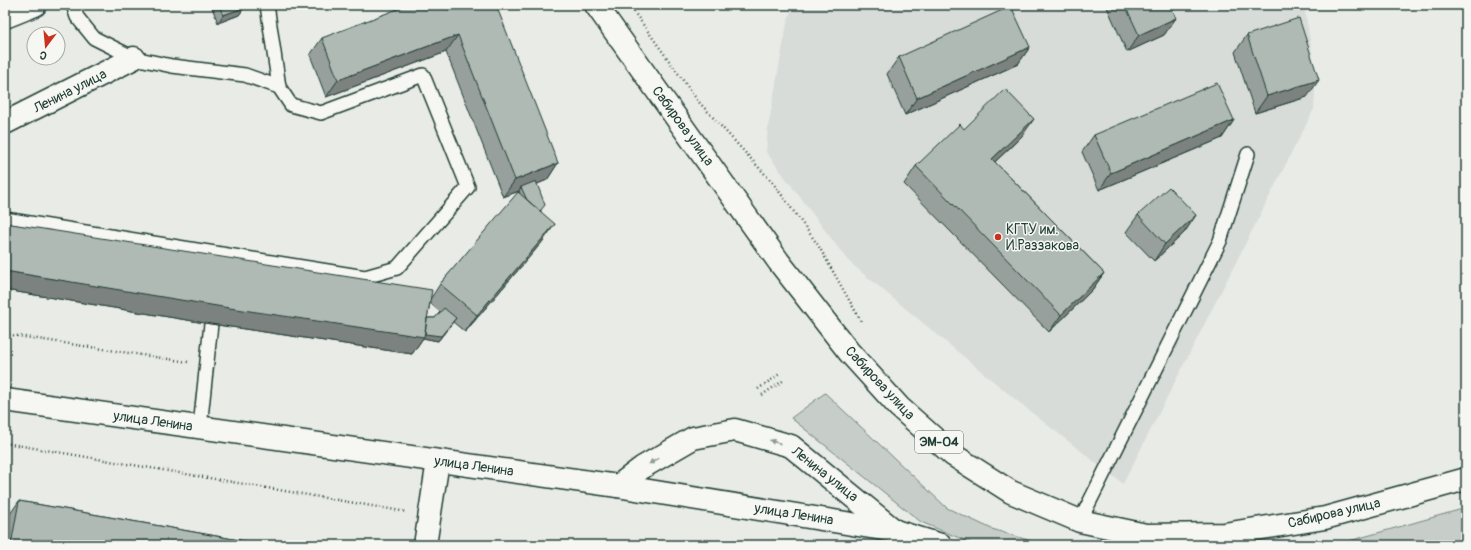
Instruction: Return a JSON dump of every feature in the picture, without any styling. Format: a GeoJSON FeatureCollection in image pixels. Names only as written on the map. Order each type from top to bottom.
{"type":"FeatureCollection","features":[{"type":"Feature","properties":{"kind":"main road"},"geometry":{"type":"LineString","coordinates":[[5,17],[35,5]]}},
{"type":"Feature","properties":{"kind":"main road","name":"Сабирова улица"},"geometry":{"type":"LineString","coordinates":[[596,5],[779,262],[849,352],[899,407],[953,456],[1011,492],[1080,521],[1146,535],[1224,534],[1325,518],[1466,479]]}},
{"type":"Feature","properties":{"kind":"main road","name":"Ленина улица"},"geometry":{"type":"LineString","coordinates":[[5,123],[134,58]]}},
{"type":"Feature","properties":{"kind":"main road","name":"улица Ленина"},"geometry":{"type":"LineString","coordinates":[[5,400],[618,486],[895,531],[941,545]]}},
{"type":"Feature","properties":{"kind":"main road","name":"Ленина улица"},"geometry":{"type":"LineString","coordinates":[[618,486],[643,467],[693,438],[735,430],[791,446],[895,531]]}},
{"type":"Feature","properties":{"kind":"main road"},"geometry":{"type":"LineString","coordinates":[[425,545],[438,461]]}},
{"type":"Feature","properties":{"kind":"lane"},"geometry":{"type":"LineString","coordinates":[[73,5],[77,17],[94,38],[134,58],[172,66],[245,75],[279,87]]}},
{"type":"Feature","properties":{"kind":"lane"},"geometry":{"type":"LineString","coordinates":[[5,219],[365,277],[397,268],[468,187],[424,75],[321,113],[291,104],[279,87],[267,5]]}},
{"type":"Feature","properties":{"kind":"lane"},"geometry":{"type":"LineString","coordinates":[[1080,521],[1220,241],[1248,154]]}},
{"type":"Feature","properties":{"kind":"lane"},"geometry":{"type":"LineString","coordinates":[[216,268],[217,253]]}},
{"type":"Feature","properties":{"kind":"lane"},"geometry":{"type":"LineString","coordinates":[[200,427],[211,324]]}},
{"type":"Feature","properties":{"kind":"path"},"geometry":{"type":"LineString","coordinates":[[629,5],[698,101],[773,183],[818,245],[861,321]]}},
{"type":"Feature","properties":{"kind":"path"},"geometry":{"type":"LineString","coordinates":[[5,334],[206,365]]}},
{"type":"Feature","properties":{"kind":"path"},"geometry":{"type":"LineString","coordinates":[[758,389],[782,373]]}},
{"type":"Feature","properties":{"kind":"path"},"geometry":{"type":"LineString","coordinates":[[762,395],[784,380]]}},
{"type":"Feature","properties":{"kind":"path"},"geometry":{"type":"LineString","coordinates":[[5,443],[430,516]]}},
{"type":"Feature","properties":{"kind":"shaded area"},"geometry":{"type":"Polygon","coordinates":[[[793,5],[1304,5],[1316,75],[1314,109],[1123,484],[1027,409],[848,261],[766,152],[768,127],[787,23],[793,5]]]}},
{"type":"Feature","properties":{"kind":"shaded area"},"geometry":{"type":"Polygon","coordinates":[[[825,393],[947,508],[992,529],[1044,545],[976,545],[921,522],[791,418],[825,393]]]}},
{"type":"Feature","properties":{"kind":"shaded area"},"geometry":{"type":"Polygon","coordinates":[[[1466,508],[1466,545],[1335,545],[1466,508]]]}},
{"type":"Feature","properties":{"kind":"building"},"geometry":{"type":"Polygon","coordinates":[[[219,5],[243,5],[244,8],[223,15],[219,5]]]}},
{"type":"Feature","properties":{"kind":"building"},"geometry":{"type":"Polygon","coordinates":[[[408,5],[446,5],[448,10],[460,5],[496,5],[558,163],[515,180],[458,35],[338,80],[322,38],[408,5]]]}},
{"type":"Feature","properties":{"kind":"building"},"geometry":{"type":"Polygon","coordinates":[[[1125,5],[1171,5],[1176,18],[1139,35],[1125,5]]]}},
{"type":"Feature","properties":{"kind":"building"},"geometry":{"type":"Polygon","coordinates":[[[1011,6],[1030,47],[917,98],[899,57],[1011,6]]]}},
{"type":"Feature","properties":{"kind":"building"},"geometry":{"type":"Polygon","coordinates":[[[1299,18],[1319,80],[1267,96],[1247,35],[1299,18]]]}},
{"type":"Feature","properties":{"kind":"building"},"geometry":{"type":"Polygon","coordinates":[[[1217,83],[1234,120],[1111,173],[1094,135],[1217,83]]]}},
{"type":"Feature","properties":{"kind":"building","name":"КГТУ им. И.Раззакова"},"geometry":{"type":"Polygon","coordinates":[[[1005,89],[1034,119],[992,159],[1104,273],[1061,315],[916,166],[960,124],[964,129],[1005,89]]]}},
{"type":"Feature","properties":{"kind":"building"},"geometry":{"type":"Polygon","coordinates":[[[536,181],[545,205],[540,211],[527,200],[521,187],[536,181]]]}},
{"type":"Feature","properties":{"kind":"building"},"geometry":{"type":"Polygon","coordinates":[[[1169,187],[1196,215],[1165,244],[1138,215],[1169,187]]]}},
{"type":"Feature","properties":{"kind":"building"},"geometry":{"type":"Polygon","coordinates":[[[518,192],[555,224],[477,315],[440,284],[518,192]]]}},
{"type":"Feature","properties":{"kind":"building"},"geometry":{"type":"Polygon","coordinates":[[[5,223],[432,290],[424,337],[223,307],[5,271],[5,223]]]}},
{"type":"Feature","properties":{"kind":"building"},"geometry":{"type":"Polygon","coordinates":[[[444,308],[456,318],[441,336],[425,334],[427,318],[435,318],[444,308]]]}},
{"type":"Feature","properties":{"kind":"building"},"geometry":{"type":"Polygon","coordinates":[[[19,501],[267,545],[11,545],[19,501]]]}},
{"type":"Feature","properties":{"kind":"building"},"geometry":{"type":"Polygon","coordinates":[[[281,543],[292,545],[280,545],[281,543]]]}},
{"type":"Feature","properties":{"kind":"place","name":"КГТУ им. И.Раззакова"},"geometry":{"type":"Point","coordinates":[998,237]}}]}
